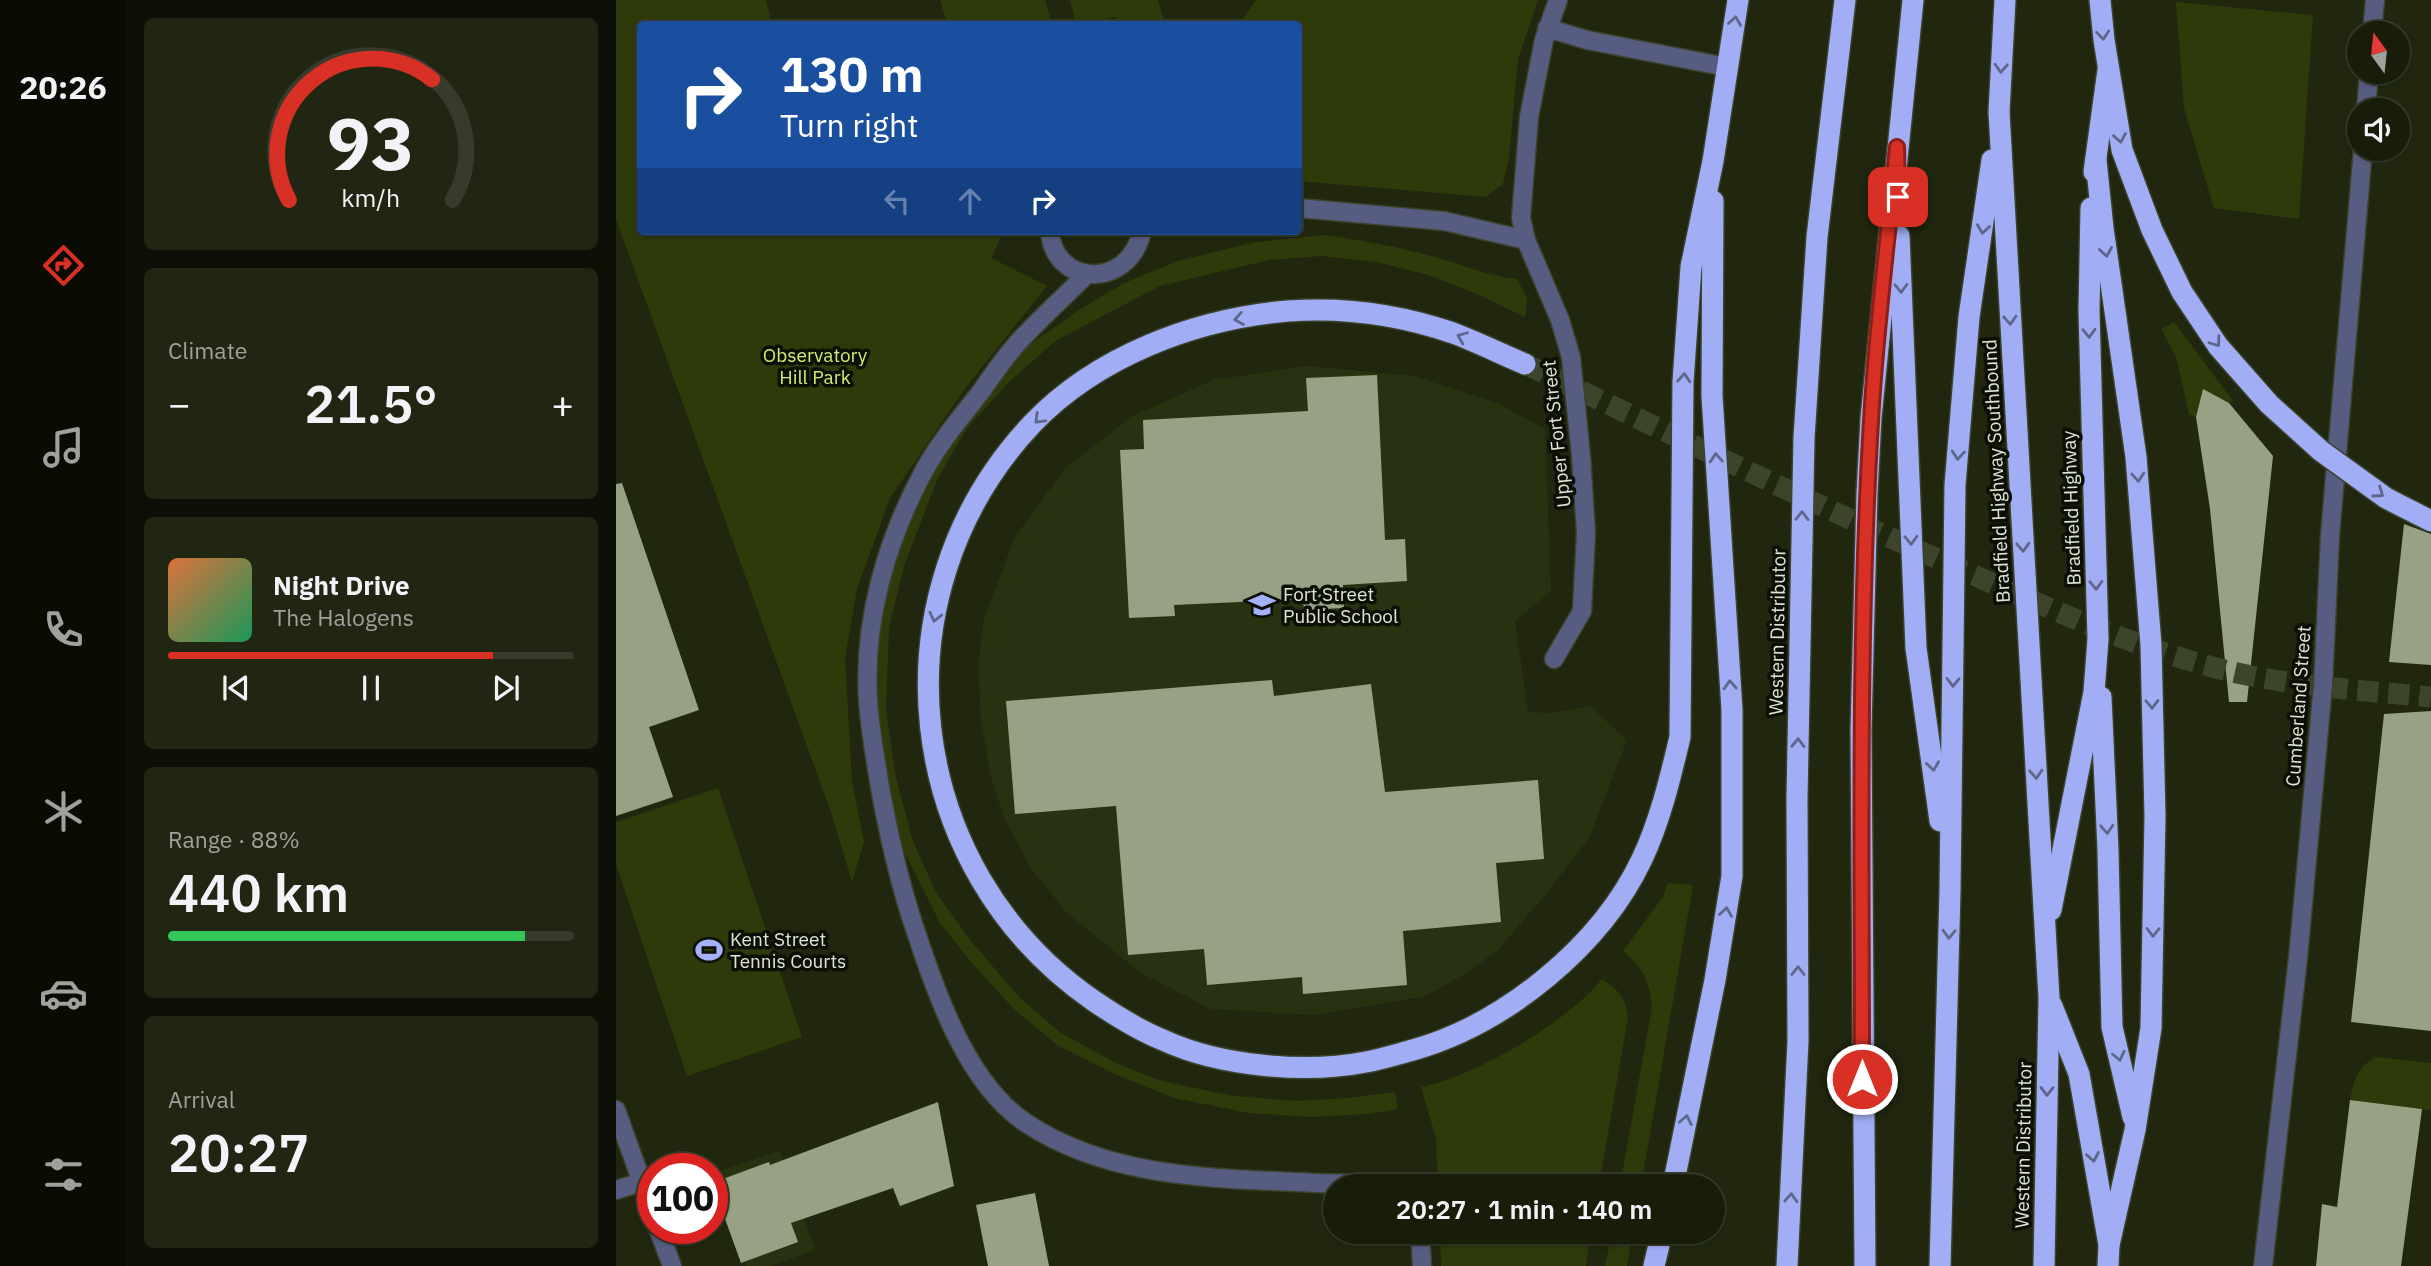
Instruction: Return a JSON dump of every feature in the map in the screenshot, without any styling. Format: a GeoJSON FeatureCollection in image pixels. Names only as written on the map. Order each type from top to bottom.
{"type":"FeatureCollection","features":[{"type":"Feature","properties":{"kind":"highway"},"geometry":{"type":"LineString","coordinates":[[1525,364],[1454,334],[1388,316],[1343,311],[1289,311],[1233,319],[1184,332],[1141,349],[1084,380],[1032,425],[982,490],[955,544],[932,627],[927,677],[932,748],[939,783],[950,816],[970,859],[995,902],[1016,930],[1049,965],[1082,993],[1121,1020],[1166,1042],[1212,1056],[1268,1065],[1318,1068],[1365,1063],[1422,1047],[1473,1025],[1528,993],[1572,955],[1611,910],[1641,861],[1668,787],[1680,737],[1684,369],[1690,267],[1713,161],[1738,0]]}},
{"type":"Feature","properties":{"kind":"highway","name":"Western Distributor"},"geometry":{"type":"LineString","coordinates":[[1787,1266],[1798,1041],[1797,798],[1804,438],[1817,237],[1845,0]]}},
{"type":"Feature","properties":{"kind":"highway"},"geometry":{"type":"LineString","coordinates":[[1864,1266],[1860,730],[1871,418],[1913,0]]}},
{"type":"Feature","properties":{"kind":"highway","name":"Bradfield Highway Southbound"},"geometry":{"type":"LineString","coordinates":[[2005,0],[1999,113],[2045,940]]}},
{"type":"Feature","properties":{"kind":"highway"},"geometry":{"type":"LineString","coordinates":[[2100,0],[2108,71],[2122,149],[2158,242],[2182,292],[2218,346],[2269,404],[2321,451],[2364,483],[2386,498],[2431,521]]}},
{"type":"Feature","properties":{"kind":"highway","name":"Bradfield Highway"},"geometry":{"type":"LineString","coordinates":[[2045,940],[2094,692],[2098,639],[2089,226],[2108,71]]}},
{"type":"Feature","properties":{"kind":"highway"},"geometry":{"type":"LineString","coordinates":[[1940,1266],[1950,891],[1955,485],[1969,317],[1999,113]]}},
{"type":"Feature","properties":{"kind":"highway"},"geometry":{"type":"LineString","coordinates":[[1897,147],[1916,648],[1950,891]]}},
{"type":"Feature","properties":{"kind":"highway"},"geometry":{"type":"LineString","coordinates":[[2096,160],[2103,228],[2136,457],[2151,645],[2155,816],[2151,1028],[2136,1130],[2108,1256]]}},
{"type":"Feature","properties":{"kind":"highway"},"geometry":{"type":"LineString","coordinates":[[1676,1174],[1715,980],[1732,876],[1732,710],[1713,396],[1713,161]]}},
{"type":"Feature","properties":{"kind":"highway"},"geometry":{"type":"LineString","coordinates":[[2098,639],[2108,850],[2112,1027],[2136,1130]]}},
{"type":"Feature","properties":{"kind":"highway","name":"Western Distributor"},"geometry":{"type":"LineString","coordinates":[[2044,1266],[2049,998],[2045,940]]}},
{"type":"Feature","properties":{"kind":"highway"},"geometry":{"type":"LineString","coordinates":[[2049,998],[2079,1074],[2108,1256]]}},
{"type":"Feature","properties":{"kind":"highway"},"geometry":{"type":"LineString","coordinates":[[1654,1266],[1659,1244]]}},
{"type":"Feature","properties":{"kind":"highway"},"geometry":{"type":"LineString","coordinates":[[1664,1266],[1667,1244]]}},
{"type":"Feature","properties":{"kind":"street","name":"Upper Fort Street"},"geometry":{"type":"LineString","coordinates":[[1555,659],[1582,611],[1586,533],[1581,456],[1571,357],[1560,320],[1526,240],[1522,207],[1529,117],[1548,28],[1558,0]]}},
{"type":"Feature","properties":{"kind":"street"},"geometry":{"type":"LineString","coordinates":[[2373,21],[2375,0]]}},
{"type":"Feature","properties":{"kind":"street"},"geometry":{"type":"LineString","coordinates":[[1548,28],[1587,40],[1727,67]]}},
{"type":"Feature","properties":{"kind":"street","name":"Cumberland Street"},"geometry":{"type":"LineString","coordinates":[[2263,1266],[2298,958],[2323,685],[2330,536],[2362,161]]}},
{"type":"Feature","properties":{"kind":"street"},"geometry":{"type":"LineString","coordinates":[[1302,208],[1444,221],[1526,240]]}},
{"type":"Feature","properties":{"kind":"street"},"geometry":{"type":"LineString","coordinates":[[1050,235],[1055,252],[1065,264],[1095,275],[1111,272],[1129,260],[1139,247],[1142,235]]}},
{"type":"Feature","properties":{"kind":"street"},"geometry":{"type":"LineString","coordinates":[[1087,274],[1023,337],[952,429],[920,480],[899,525],[882,575],[870,642],[868,697],[872,742],[887,827],[912,921],[947,1012],[974,1067],[996,1097],[1026,1123],[1062,1142],[1115,1163],[1162,1173],[1323,1183]]}},
{"type":"Feature","properties":{"kind":"street"},"geometry":{"type":"LineString","coordinates":[[616,1110],[637,1168]]}},
{"type":"Feature","properties":{"kind":"street"},"geometry":{"type":"LineString","coordinates":[[616,1190],[637,1184]]}},
{"type":"Feature","properties":{"kind":"street"},"geometry":{"type":"LineString","coordinates":[[664,1244],[672,1266]]}},
{"type":"Feature","properties":{"kind":"street"},"geometry":{"type":"LineString","coordinates":[[1421,1244],[1422,1266]]}},
{"type":"Feature","properties":{"kind":"shaded area","name":"Fort Street Public School"},"geometry":{"type":"Polygon","coordinates":[[[1307,366],[1414,376],[1499,404],[1545,429],[1551,591],[1515,621],[1528,712],[1553,713],[1590,706],[1627,740],[1589,838],[1547,893],[1496,952],[1463,975],[1426,996],[1313,1015],[1211,1009],[1141,973],[1067,913],[1032,870],[1004,818],[990,773],[981,719],[978,665],[984,618],[1015,537],[1066,467],[1133,416],[1213,380],[1307,366]]]}},
{"type":"Feature","properties":{"kind":"shaded area"},"geometry":{"type":"Polygon","coordinates":[[[780,1151],[815,1250],[770,1266],[747,1266],[728,1212],[728,1168],[780,1151]]]}},
{"type":"Feature","properties":{"kind":"green space","name":"Observatory Hill Park"},"geometry":{"type":"Polygon","coordinates":[[[616,0],[766,0],[771,21],[637,21],[637,235],[1002,235],[991,258],[1047,286],[966,387],[890,498],[857,589],[845,658],[852,781],[864,842],[852,882],[832,815],[616,219],[616,0]]]}},
{"type":"Feature","properties":{"kind":"green space"},"geometry":{"type":"Polygon","coordinates":[[[940,0],[1045,0],[1051,21],[946,21],[940,0]]]}},
{"type":"Feature","properties":{"kind":"green space"},"geometry":{"type":"Polygon","coordinates":[[[1070,0],[1158,0],[1164,21],[1117,21],[1116,17],[1075,21],[1070,0]]]}},
{"type":"Feature","properties":{"kind":"green space"},"geometry":{"type":"Polygon","coordinates":[[[1256,0],[1538,0],[1518,59],[1509,157],[1503,184],[1486,197],[1302,181],[1302,21],[1241,21],[1256,0]]]}},
{"type":"Feature","properties":{"kind":"green space"},"geometry":{"type":"Polygon","coordinates":[[[2176,2],[2313,15],[2299,219],[2214,208],[2184,108],[2176,2]]]}},
{"type":"Feature","properties":{"kind":"green space"},"geometry":{"type":"Polygon","coordinates":[[[1325,235],[1410,251],[1517,279],[1527,298],[1525,317],[1475,293],[1428,275],[1377,262],[1322,256],[1269,260],[1160,286],[1055,341],[1010,381],[967,428],[937,480],[904,566],[889,628],[886,708],[895,773],[912,839],[937,894],[971,941],[1020,998],[1061,1033],[1118,1064],[1162,1081],[1233,1096],[1297,1101],[1395,1092],[1398,1109],[1368,1114],[1311,1117],[1249,1113],[1174,1098],[1121,1077],[1057,1045],[1013,1008],[940,923],[900,843],[875,749],[872,642],[912,487],[1021,351],[1082,308],[1124,283],[1181,260],[1256,242],[1325,235]]]}},
{"type":"Feature","properties":{"kind":"green space"},"geometry":{"type":"Polygon","coordinates":[[[2174,322],[2233,401],[2229,403],[2218,398],[2207,399],[2199,403],[2196,417],[2189,414],[2176,357],[2161,329],[2174,322]]]}},
{"type":"Feature","properties":{"kind":"green space","name":"Kent Street Tennis Courts"},"geometry":{"type":"Polygon","coordinates":[[[718,788],[802,1037],[687,1076],[616,864],[616,822],[718,788]]]}},
{"type":"Feature","properties":{"kind":"green space"},"geometry":{"type":"Polygon","coordinates":[[[1668,883],[1693,885],[1643,1174],[1622,1174],[1652,1007],[1644,975],[1623,951],[1663,897],[1668,883]]]}},
{"type":"Feature","properties":{"kind":"green space"},"geometry":{"type":"Polygon","coordinates":[[[1602,979],[1620,995],[1628,1017],[1601,1174],[1438,1174],[1436,1138],[1421,1087],[1467,1072],[1493,1060],[1544,1029],[1587,995],[1602,979]]]}},
{"type":"Feature","properties":{"kind":"green space"},"geometry":{"type":"Polygon","coordinates":[[[2375,1057],[2431,1063],[2431,1110],[2350,1100],[2357,1076],[2364,1065],[2375,1057]]]}},
{"type":"Feature","properties":{"kind":"green space"},"geometry":{"type":"Polygon","coordinates":[[[1440,1244],[1589,1244],[1586,1266],[1441,1266],[1440,1244]]]}},
{"type":"Feature","properties":{"kind":"green space"},"geometry":{"type":"Polygon","coordinates":[[[1610,1244],[1631,1244],[1627,1266],[1605,1266],[1610,1244]]]}},
{"type":"Feature","properties":{"kind":"building"},"geometry":{"type":"Polygon","coordinates":[[[1377,375],[1385,540],[1405,539],[1407,581],[1343,585],[1344,608],[1304,610],[1303,599],[1174,605],[1175,616],[1129,618],[1120,450],[1144,449],[1143,420],[1308,411],[1306,378],[1377,375]]]}},
{"type":"Feature","properties":{"kind":"building"},"geometry":{"type":"Polygon","coordinates":[[[2203,389],[2229,403],[2273,456],[2247,702],[2229,702],[2210,509],[2196,417],[2203,389]]]}},
{"type":"Feature","properties":{"kind":"building"},"geometry":{"type":"Polygon","coordinates":[[[622,483],[699,710],[649,727],[673,797],[616,816],[616,484],[622,483]]]}},
{"type":"Feature","properties":{"kind":"building"},"geometry":{"type":"Polygon","coordinates":[[[2404,524],[2431,534],[2431,665],[2389,662],[2404,524]]]}},
{"type":"Feature","properties":{"kind":"building"},"geometry":{"type":"Polygon","coordinates":[[[1272,680],[1274,696],[1371,684],[1385,792],[1538,780],[1544,859],[1496,863],[1501,922],[1403,931],[1407,985],[1303,994],[1302,977],[1207,985],[1204,949],[1128,955],[1116,806],[1015,814],[1006,701],[1272,680]]]}},
{"type":"Feature","properties":{"kind":"building"},"geometry":{"type":"Polygon","coordinates":[[[2431,711],[2431,1031],[2351,1022],[2384,714],[2431,711]]]}},
{"type":"Feature","properties":{"kind":"building"},"geometry":{"type":"Polygon","coordinates":[[[2350,1100],[2422,1109],[2401,1266],[2316,1266],[2322,1204],[2337,1207],[2350,1100]]]}},
{"type":"Feature","properties":{"kind":"building"},"geometry":{"type":"Polygon","coordinates":[[[938,1102],[954,1186],[900,1206],[893,1188],[791,1223],[798,1242],[741,1263],[728,1227],[728,1177],[769,1162],[770,1165],[938,1102]]]}},
{"type":"Feature","properties":{"kind":"building"},"geometry":{"type":"Polygon","coordinates":[[[1035,1193],[1049,1266],[988,1266],[976,1205],[1035,1193]]]}},
{"type":"Feature","properties":{"kind":"tunnel"},"geometry":{"type":"LineString","coordinates":[[1525,364],[1897,541],[2115,635],[2182,658],[2242,674],[2323,687],[2431,697]]}},
{"type":"Feature","properties":{"kind":"place","name":"Fort Street Public School"},"geometry":{"type":"Point","coordinates":[1262,605]}},
{"type":"Feature","properties":{"kind":"place","name":"Kent Street Tennis Courts"},"geometry":{"type":"Point","coordinates":[709,950]}},
{"type":"Feature","properties":{"kind":"route"},"geometry":{"type":"LineString","coordinates":[[1862,1079],[1860,730],[1867,493],[1871,418],[1897,147],[1898,197]]}}]}
